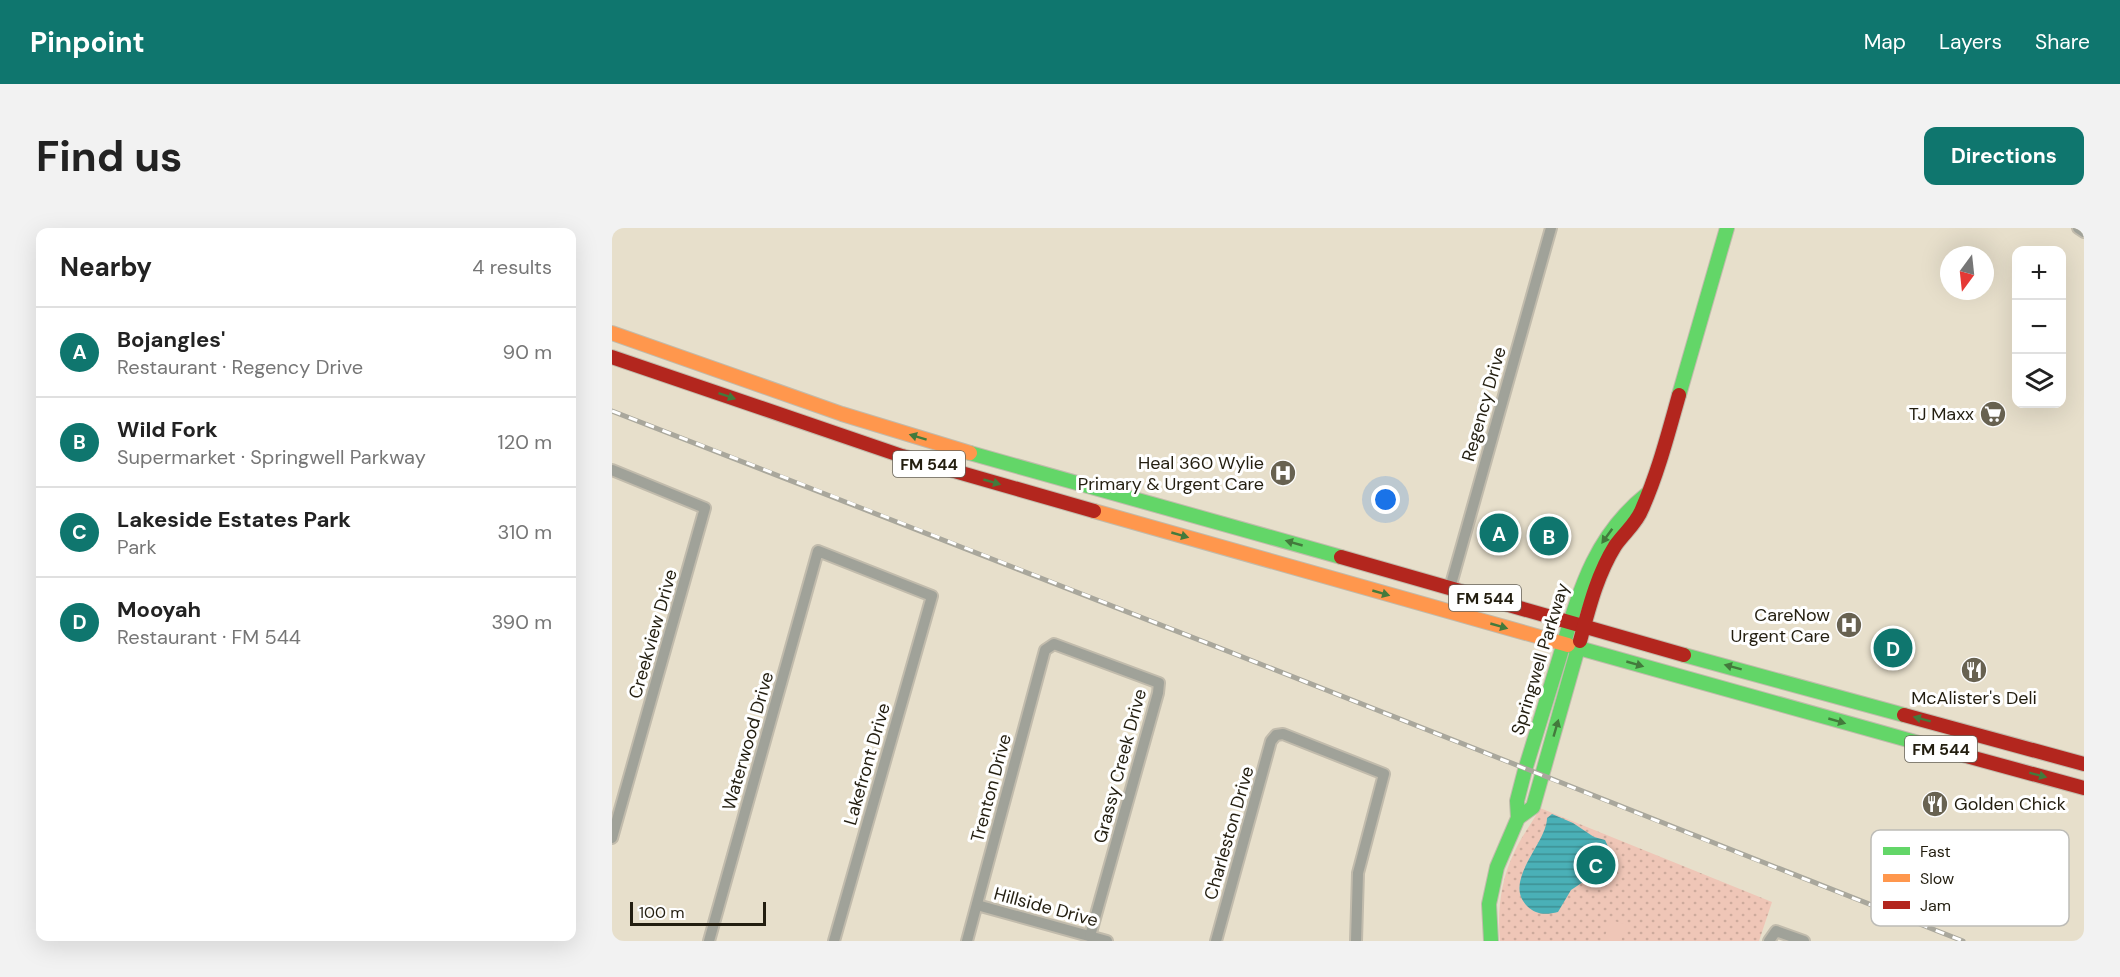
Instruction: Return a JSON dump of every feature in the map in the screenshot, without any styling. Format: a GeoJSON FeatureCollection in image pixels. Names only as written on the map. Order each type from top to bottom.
{"type":"FeatureCollection","features":[{"type":"Feature","properties":{"kind":"main road","name":"Springwell Parkway"},"geometry":{"type":"LineString","coordinates":[[1518,818],[1533,807],[1591,599],[1602,571],[1615,546],[1642,511],[1658,470],[1727,228]]}},
{"type":"Feature","properties":{"kind":"main road","name":"FM 544"},"geometry":{"type":"LineString","coordinates":[[612,333],[851,417],[1055,478],[1331,554],[1568,623],[2084,764]]}},
{"type":"Feature","properties":{"kind":"main road","name":"FM 544"},"geometry":{"type":"LineString","coordinates":[[612,357],[902,456],[1562,644],[2084,788]]}},
{"type":"Feature","properties":{"kind":"main road"},"geometry":{"type":"LineString","coordinates":[[646,367],[666,368],[704,380],[716,379],[722,372]]}},
{"type":"Feature","properties":{"kind":"main road","name":"Springwell Parkway"},"geometry":{"type":"LineString","coordinates":[[1491,941],[1489,914],[1492,887],[1497,867],[1518,818],[1516,801],[1568,623],[1582,583],[1606,536],[1634,504],[1647,494]]}},
{"type":"Feature","properties":{"kind":"main road"},"geometry":{"type":"LineString","coordinates":[[1081,507],[1101,504],[1141,514],[1154,514],[1160,512],[1163,507]]}},
{"type":"Feature","properties":{"kind":"main road"},"geometry":{"type":"LineString","coordinates":[[1324,577],[1331,554]]}},
{"type":"Feature","properties":{"kind":"main road"},"geometry":{"type":"LineString","coordinates":[[1784,705],[1789,682]]}},
{"type":"Feature","properties":{"kind":"main road"},"geometry":{"type":"LineString","coordinates":[[1992,763],[1999,740]]}},
{"type":"Feature","properties":{"kind":"main road"},"geometry":{"type":"LineString","coordinates":[[1532,745],[1550,750]]}},
{"type":"Feature","properties":{"kind":"street","name":"Regency Drive"},"geometry":{"type":"LineString","coordinates":[[1450,588],[1551,228]]}},
{"type":"Feature","properties":{"kind":"street"},"geometry":{"type":"LineString","coordinates":[[2079,228],[2084,232]]}},
{"type":"Feature","properties":{"kind":"street","name":"Creekview Drive"},"geometry":{"type":"LineString","coordinates":[[612,470],[705,508],[612,838]]}},
{"type":"Feature","properties":{"kind":"street","name":"Waterwood Drive"},"geometry":{"type":"LineString","coordinates":[[709,941],[818,551],[932,596]]}},
{"type":"Feature","properties":{"kind":"street","name":"Lakefront Drive"},"geometry":{"type":"LineString","coordinates":[[834,941],[932,596]]}},
{"type":"Feature","properties":{"kind":"street","name":"Grassy Creek Drive"},"geometry":{"type":"LineString","coordinates":[[1049,646],[1054,644],[1159,683],[1090,936]]}},
{"type":"Feature","properties":{"kind":"street","name":"Trenton Drive"},"geometry":{"type":"LineString","coordinates":[[967,941],[1045,650],[1049,646]]}},
{"type":"Feature","properties":{"kind":"street","name":"Charleston Drive"},"geometry":{"type":"LineString","coordinates":[[1216,941],[1271,741],[1276,735],[1283,734],[1384,774],[1358,873],[1356,941]]}},
{"type":"Feature","properties":{"kind":"street","name":"Hillside Drive"},"geometry":{"type":"LineString","coordinates":[[977,905],[1107,941]]}},
{"type":"Feature","properties":{"kind":"street"},"geometry":{"type":"LineString","coordinates":[[1769,941],[1776,931],[1804,941]]}},
{"type":"Feature","properties":{"kind":"shaded area"},"geometry":{"type":"Polygon","coordinates":[[[1540,808],[1772,902],[1759,941],[1500,941],[1500,907],[1506,874],[1517,847],[1540,808]]]}},
{"type":"Feature","properties":{"kind":"shaded area"},"geometry":{"type":"Polygon","coordinates":[[[1611,920],[1627,925],[1621,941],[1603,941],[1611,920]]]}},
{"type":"Feature","properties":{"kind":"water"},"geometry":{"type":"Polygon","coordinates":[[[1552,814],[1573,823],[1594,837],[1605,840],[1611,853],[1611,860],[1607,868],[1596,878],[1583,882],[1571,890],[1558,912],[1541,914],[1527,906],[1521,896],[1520,885],[1522,874],[1545,828],[1547,818],[1552,814]]]}},
{"type":"Feature","properties":{"kind":"railway"},"geometry":{"type":"LineString","coordinates":[[612,411],[1871,905]]}},
{"type":"Feature","properties":{"kind":"railway"},"geometry":{"type":"LineString","coordinates":[[1925,926],[1963,941]]}},
{"type":"Feature","properties":{"kind":"traffic: fast"},"geometry":{"type":"LineString","coordinates":[[1679,395],[1727,228]]}},
{"type":"Feature","properties":{"kind":"traffic: fast"},"geometry":{"type":"LineString","coordinates":[[970,453],[1341,557]]}},
{"type":"Feature","properties":{"kind":"traffic: fast"},"geometry":{"type":"LineString","coordinates":[[1518,818],[1517,801],[1525,770],[1582,588],[1590,568],[1613,529],[1647,494]]}},
{"type":"Feature","properties":{"kind":"traffic: fast"},"geometry":{"type":"LineString","coordinates":[[1491,941],[1489,904],[1497,867],[1518,818],[1533,807],[1580,641]]}},
{"type":"Feature","properties":{"kind":"traffic: fast"},"geometry":{"type":"LineString","coordinates":[[1568,645],[1926,745]]}},
{"type":"Feature","properties":{"kind":"traffic: fast"},"geometry":{"type":"LineString","coordinates":[[1684,655],[1904,715]]}},
{"type":"Feature","properties":{"kind":"traffic: slow"},"geometry":{"type":"LineString","coordinates":[[612,333],[842,414],[970,453]]}},
{"type":"Feature","properties":{"kind":"traffic: slow"},"geometry":{"type":"LineString","coordinates":[[1094,511],[1568,645]]}},
{"type":"Feature","properties":{"kind":"traffic: jam"},"geometry":{"type":"LineString","coordinates":[[612,357],[902,456],[1094,511]]}},
{"type":"Feature","properties":{"kind":"traffic: jam"},"geometry":{"type":"LineString","coordinates":[[1580,641],[1603,568],[1615,546],[1637,519],[1648,495],[1679,395]]}},
{"type":"Feature","properties":{"kind":"traffic: jam"},"geometry":{"type":"LineString","coordinates":[[1341,557],[1684,655]]}},
{"type":"Feature","properties":{"kind":"traffic: jam"},"geometry":{"type":"LineString","coordinates":[[1904,715],[2084,764]]}},
{"type":"Feature","properties":{"kind":"traffic: jam"},"geometry":{"type":"LineString","coordinates":[[1926,745],[2084,788]]}},
{"type":"Feature","properties":{"kind":"place","name":"TJ Maxx"},"geometry":{"type":"Point","coordinates":[1993,414]}},
{"type":"Feature","properties":{"kind":"place","name":"Heal 360 Wylie Primary & Urgent Care"},"geometry":{"type":"Point","coordinates":[1283,473]}},
{"type":"Feature","properties":{"kind":"place","name":"Bojangles'"},"geometry":{"type":"Point","coordinates":[1499,533]}},
{"type":"Feature","properties":{"kind":"place","name":"Wild Fork"},"geometry":{"type":"Point","coordinates":[1549,536]}},
{"type":"Feature","properties":{"kind":"place","name":"CareNow Urgent Care"},"geometry":{"type":"Point","coordinates":[1849,625]}},
{"type":"Feature","properties":{"kind":"place","name":"Mooyah"},"geometry":{"type":"Point","coordinates":[1893,648]}},
{"type":"Feature","properties":{"kind":"place","name":"McAlister's Deli"},"geometry":{"type":"Point","coordinates":[1974,670]}},
{"type":"Feature","properties":{"kind":"place","name":"Golden Chick"},"geometry":{"type":"Point","coordinates":[1935,804]}},
{"type":"Feature","properties":{"kind":"place","name":"Lakeside Estates Park"},"geometry":{"type":"Point","coordinates":[1596,865]}}]}
